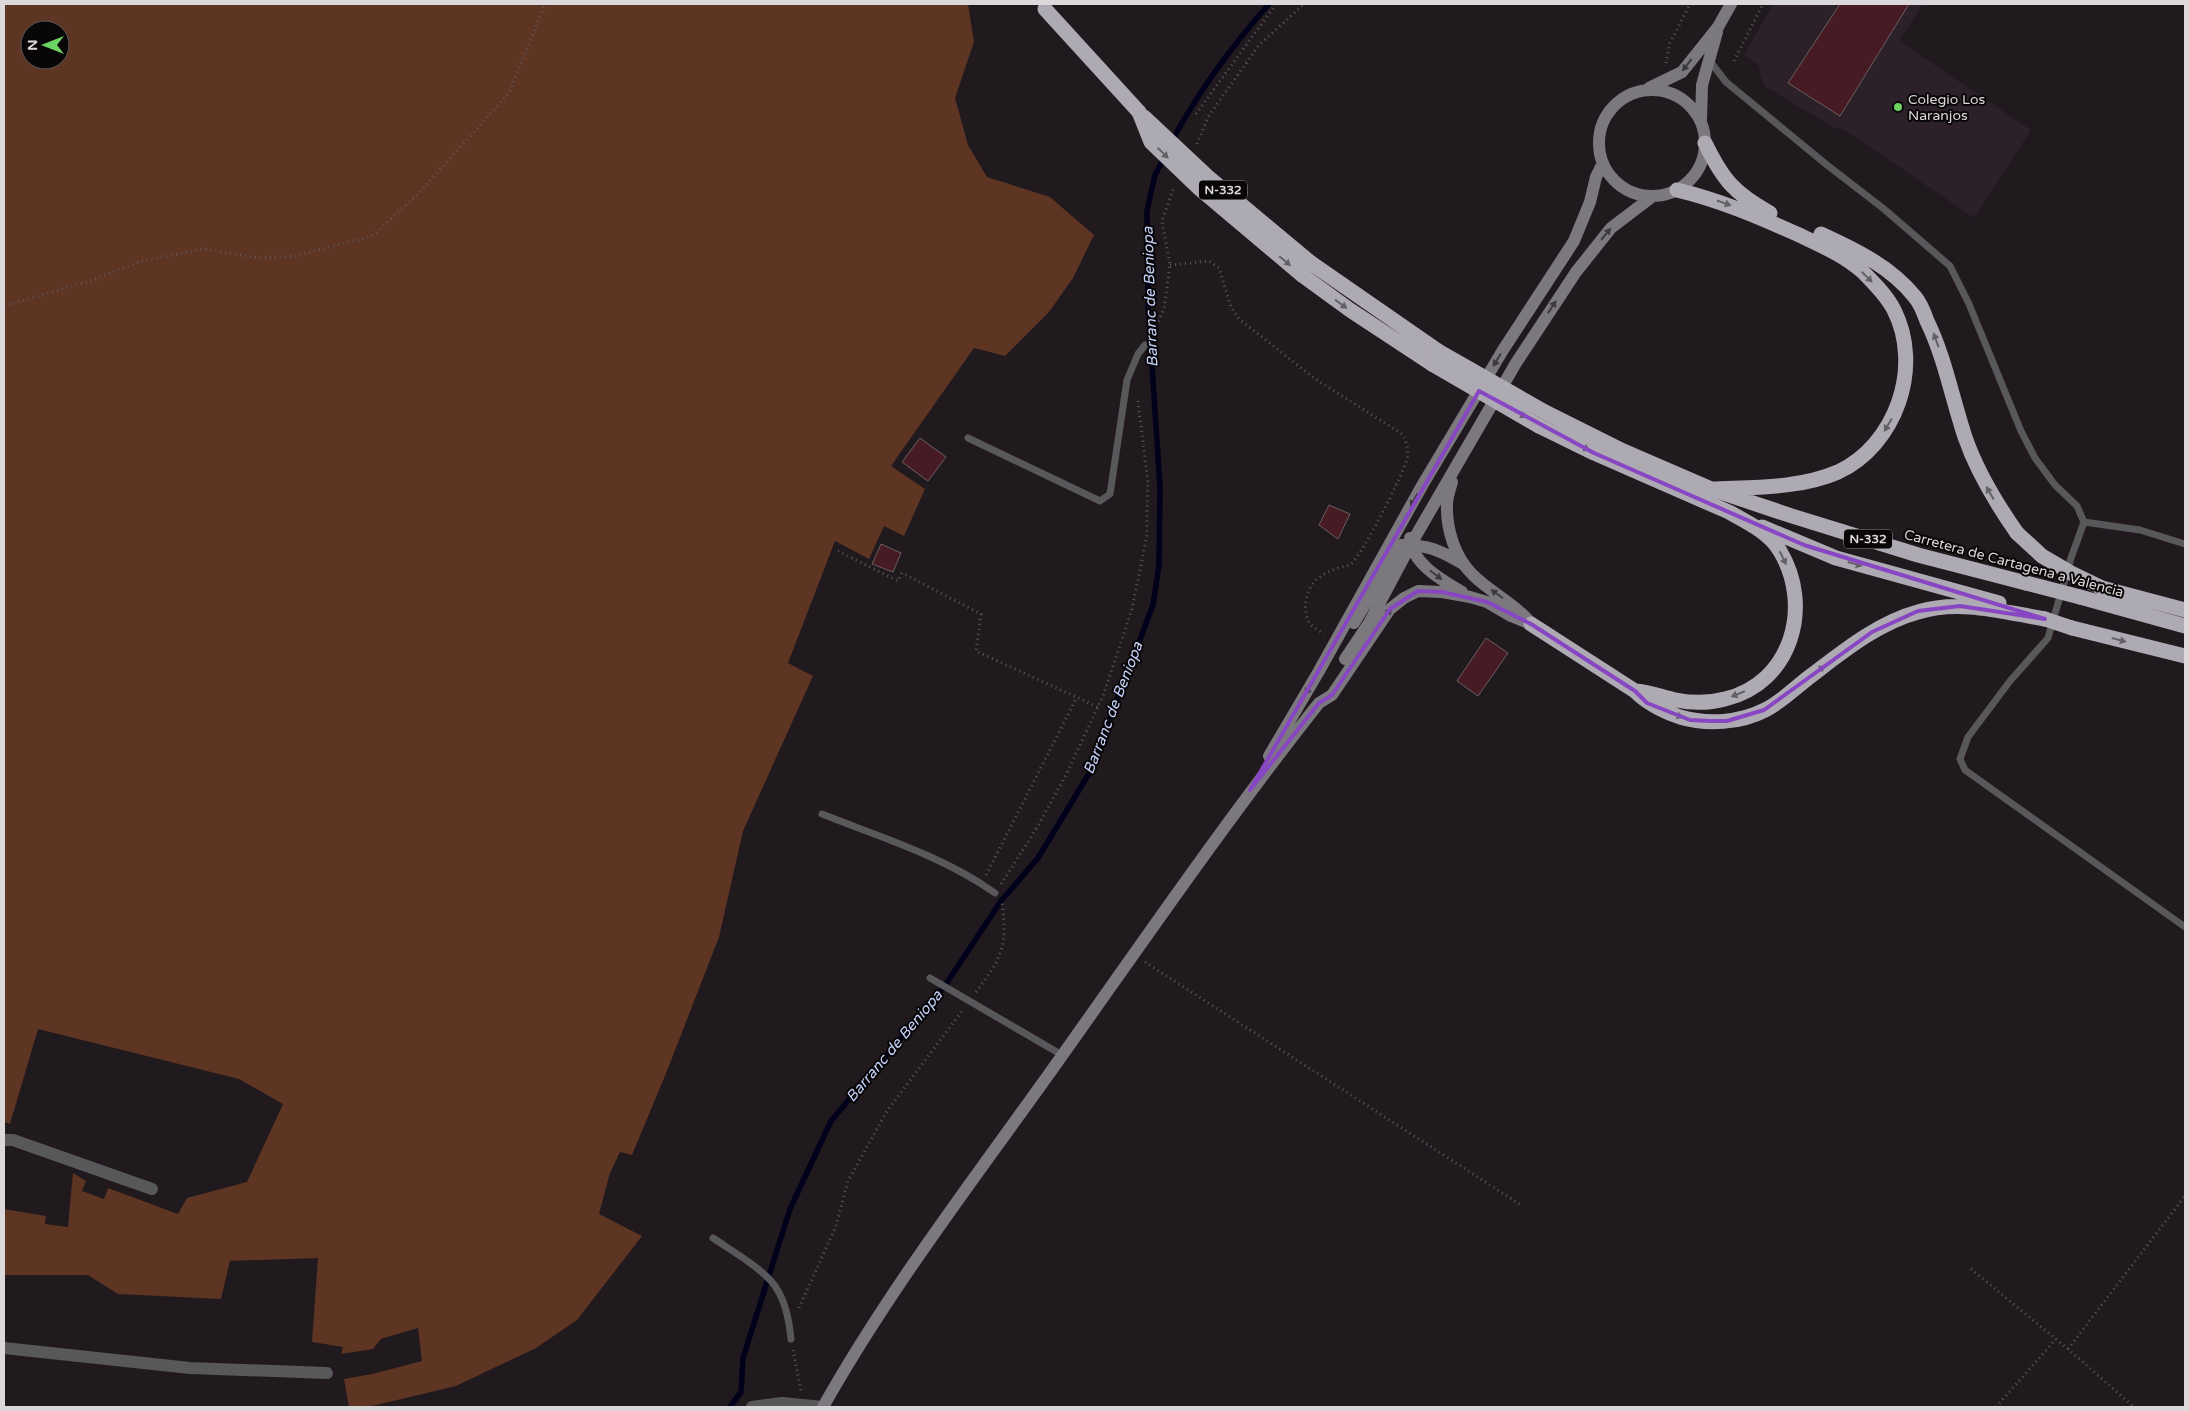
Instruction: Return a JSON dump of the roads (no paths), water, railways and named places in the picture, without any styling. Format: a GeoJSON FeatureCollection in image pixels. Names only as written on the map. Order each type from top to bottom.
{"type":"FeatureCollection","features":[{"type":"Feature","properties":{"kind":"highway","name":"Carretera de Cartagena a Valencia"},"geometry":{"type":"LineString","coordinates":[[1045,9],[1140,112],[1151,142],[1200,189],[1306,269],[1350,310],[1542,419],[1711,488],[1792,516],[1918,555],[2185,626]]}},
{"type":"Feature","properties":{"kind":"highway"},"geometry":{"type":"LineString","coordinates":[[1705,142],[1717,168],[1730,185],[1749,201],[1854,250],[1880,265],[1900,279],[1917,299],[1934,335],[1965,436],[1979,473],[1997,505],[2017,534],[2042,556],[2070,573],[2102,588],[2185,610]]}},
{"type":"Feature","properties":{"kind":"highway"},"geometry":{"type":"LineString","coordinates":[[1677,190],[1732,206],[1843,256],[1862,271],[1894,309],[1905,348],[1905,373],[1902,390],[1893,417],[1882,435],[1858,459],[1838,471],[1810,481],[1760,487],[1711,488]]}},
{"type":"Feature","properties":{"kind":"highway"},"geometry":{"type":"LineString","coordinates":[[1542,419],[1594,453],[1836,558],[2003,604],[2072,628],[2185,656]]}},
{"type":"Feature","properties":{"kind":"highway"},"geometry":{"type":"LineString","coordinates":[[1635,691],[1650,692],[1683,701],[1726,699],[1748,690],[1776,667],[1791,638],[1796,617],[1796,590],[1780,550],[1745,520]]}},
{"type":"Feature","properties":{"kind":"highway"},"geometry":{"type":"LineString","coordinates":[[1531,624],[1635,691],[1647,703],[1690,720],[1727,721],[1764,710],[1872,632],[1894,620],[1918,611],[1960,606],[2045,619]]}},
{"type":"Feature","properties":{"kind":"street"},"geometry":{"type":"LineString","coordinates":[[1718,27],[1702,85],[1701,121],[1705,142],[1703,157],[1698,170],[1689,182],[1677,190],[1653,196],[1638,194],[1623,188],[1611,177],[1603,163],[1599,147],[1600,132],[1606,116],[1616,104],[1629,95],[1666,82],[1682,72],[1718,27],[1731,4]]}},
{"type":"Feature","properties":{"kind":"street"},"geometry":{"type":"LineString","coordinates":[[1644,90],[1662,91],[1678,96],[1691,107],[1701,121]]}},
{"type":"Feature","properties":{"kind":"street"},"geometry":{"type":"LineString","coordinates":[[1250,790],[1319,672],[1448,442],[1503,350],[1574,241],[1590,202],[1596,177],[1603,163]]}},
{"type":"Feature","properties":{"kind":"street"},"geometry":{"type":"LineString","coordinates":[[752,1407],[782,1403],[823,1407],[851,1357],[910,1268],[1250,790],[1319,703],[1369,623],[1411,544],[1516,363],[1576,272],[1611,228],[1653,196]]}},
{"type":"Feature","properties":{"kind":"street"},"geometry":{"type":"LineString","coordinates":[[1470,597],[1424,566],[1411,544],[1410,529],[1549,292],[1561,261]]}},
{"type":"Feature","properties":{"kind":"street"},"geometry":{"type":"LineString","coordinates":[[1456,467],[1447,502],[1448,522],[1463,564]]}},
{"type":"Feature","properties":{"kind":"street"},"geometry":{"type":"LineString","coordinates":[[1319,672],[1332,660],[1401,545],[1411,544],[1437,549],[1463,564],[1488,587],[1519,610],[1531,624]]}},
{"type":"Feature","properties":{"kind":"street"},"geometry":{"type":"LineString","coordinates":[[1319,703],[1332,695],[1390,609],[1404,598],[1418,591],[1442,592],[1470,597],[1487,602],[1511,616],[1531,624]]}},
{"type":"Feature","properties":{"kind":"street"},"geometry":{"type":"LineString","coordinates":[[4,1140],[13,1140],[152,1189]]}},
{"type":"Feature","properties":{"kind":"street"},"geometry":{"type":"LineString","coordinates":[[4,1348],[190,1368],[327,1373]]}},
{"type":"Feature","properties":{"kind":"lane"},"geometry":{"type":"LineString","coordinates":[[1709,60],[1726,82],[1884,209],[1950,266],[1969,304],[2021,431],[2035,458],[2054,485],[2077,506],[2084,522],[2070,558],[2048,638],[2010,681],[1968,737],[1960,760],[1965,770],[2185,927]]}},
{"type":"Feature","properties":{"kind":"lane"},"geometry":{"type":"LineString","coordinates":[[968,438],[1100,501],[1110,494],[1126,380],[1138,354],[1145,346]]}},
{"type":"Feature","properties":{"kind":"lane"},"geometry":{"type":"LineString","coordinates":[[2084,522],[2140,530],[2185,544]]}},
{"type":"Feature","properties":{"kind":"lane"},"geometry":{"type":"LineString","coordinates":[[822,814],[936,858],[982,883],[995,893]]}},
{"type":"Feature","properties":{"kind":"lane"},"geometry":{"type":"LineString","coordinates":[[930,978],[1062,1055]]}},
{"type":"Feature","properties":{"kind":"lane"},"geometry":{"type":"LineString","coordinates":[[714,1238],[768,1278],[777,1288],[787,1312],[791,1339]]}},
{"type":"Feature","properties":{"kind":"waterway","name":"Barranc de Beniopa"},"geometry":{"type":"LineString","coordinates":[[1172,141],[1216,70],[1269,4]]}},
{"type":"Feature","properties":{"kind":"waterway","name":"Barranc de Beniopa"},"geometry":{"type":"LineString","coordinates":[[730,1407],[741,1392],[743,1358],[790,1209],[831,1121],[944,987],[1001,901],[1038,858],[1090,772],[1153,605],[1159,565],[1160,487],[1148,304],[1147,211],[1155,175],[1165,156]]}},
{"type":"Feature","properties":{"kind":"place","name":"Colegio Los Naranjos"},"geometry":{"type":"Point","coordinates":[1898,107]}}]}
